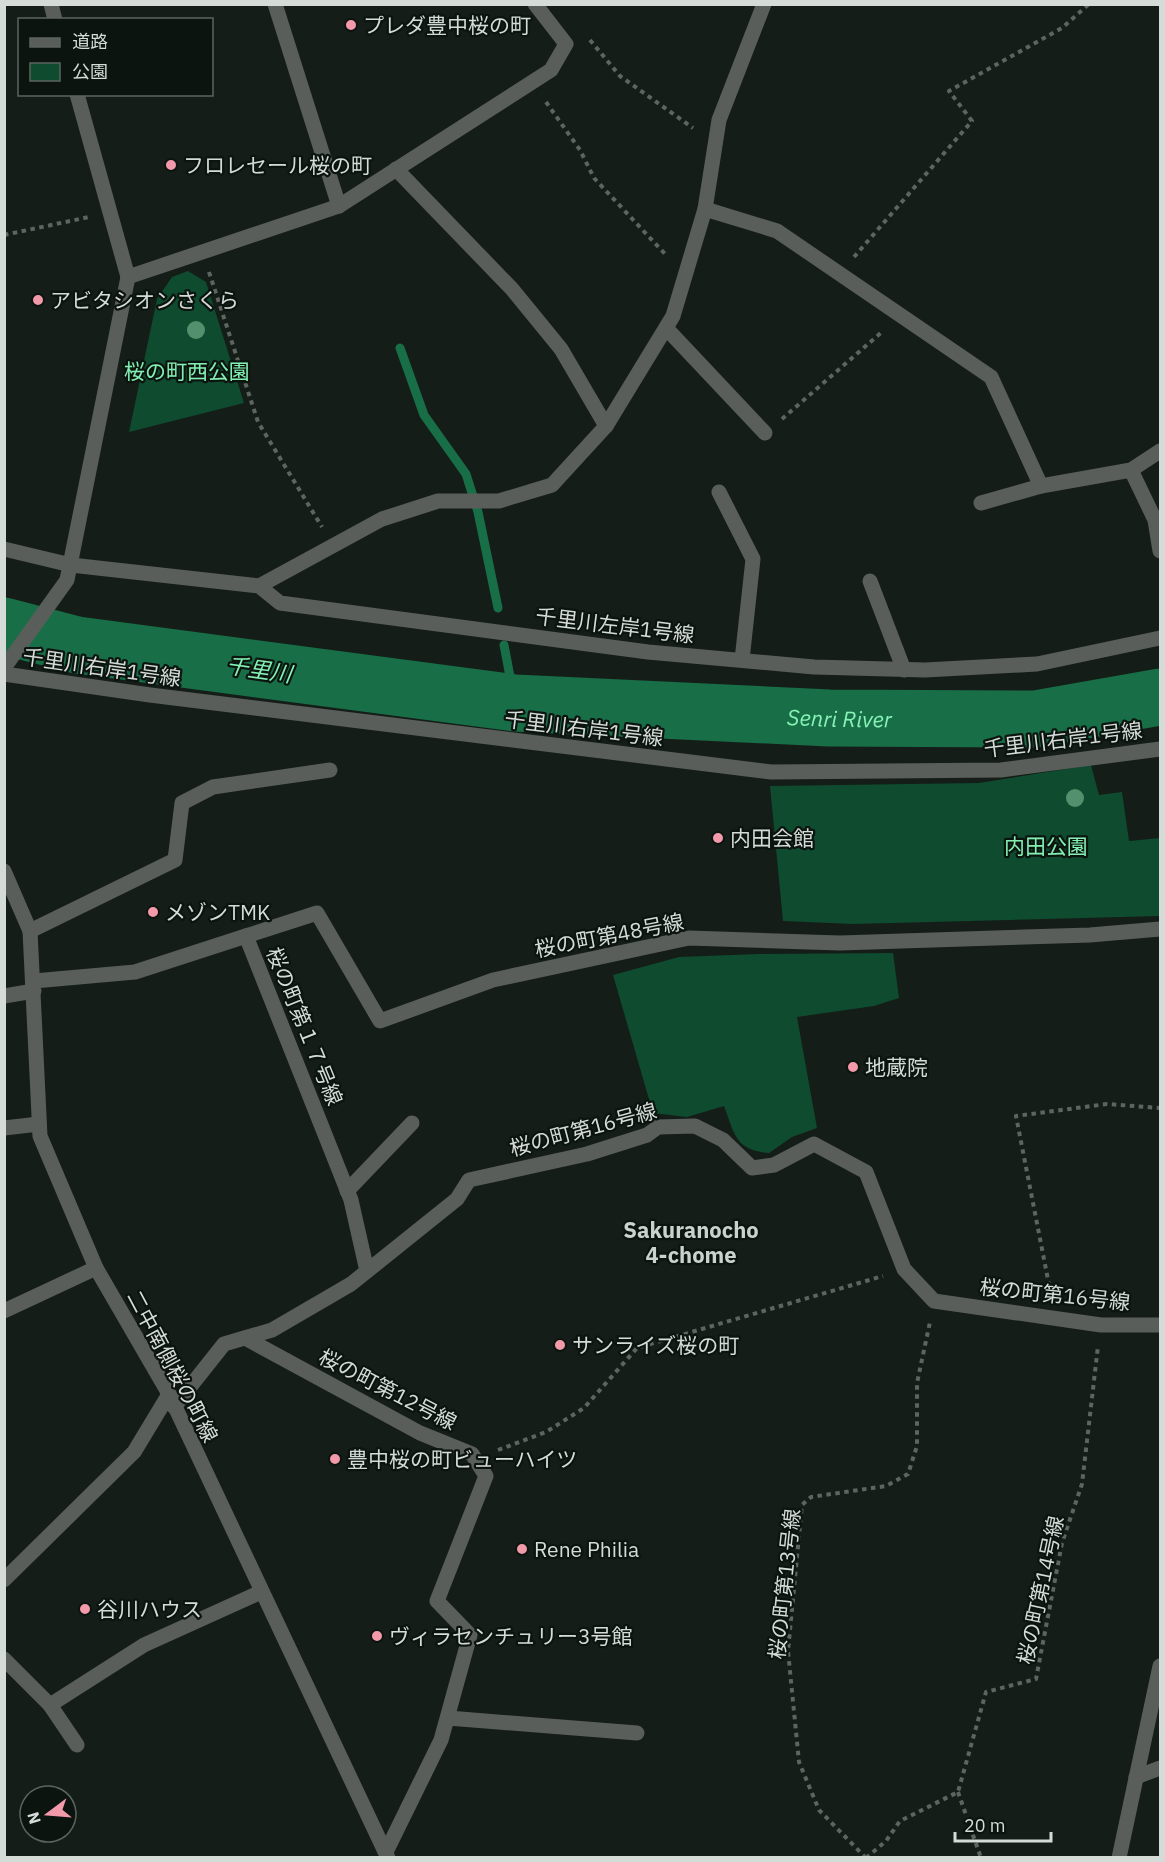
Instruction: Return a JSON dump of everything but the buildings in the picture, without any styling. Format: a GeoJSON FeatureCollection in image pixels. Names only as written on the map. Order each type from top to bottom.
{"type":"FeatureCollection","features":[{"type":"Feature","properties":{"kind":"street"},"geometry":{"type":"LineString","coordinates":[[275,4],[339,206]]}},
{"type":"Feature","properties":{"kind":"street"},"geometry":{"type":"LineString","coordinates":[[128,277],[339,206],[551,70],[566,44],[535,4]]}},
{"type":"Feature","properties":{"kind":"street"},"geometry":{"type":"LineString","coordinates":[[259,586],[382,519],[438,501],[499,501],[552,485],[606,426],[673,316],[705,209],[719,120],[764,4]]}},
{"type":"Feature","properties":{"kind":"street"},"geometry":{"type":"LineString","coordinates":[[5,667],[69,573],[128,277],[78,96]]}},
{"type":"Feature","properties":{"kind":"street"},"geometry":{"type":"LineString","coordinates":[[396,170],[512,289],[561,349],[606,426]]}},
{"type":"Feature","properties":{"kind":"street"},"geometry":{"type":"LineString","coordinates":[[705,209],[777,231],[992,377],[1041,486]]}},
{"type":"Feature","properties":{"kind":"street"},"geometry":{"type":"LineString","coordinates":[[666,328],[765,434]]}},
{"type":"Feature","properties":{"kind":"street"},"geometry":{"type":"LineString","coordinates":[[981,502],[1041,486],[1131,470],[1161,451]]}},
{"type":"Feature","properties":{"kind":"street"},"geometry":{"type":"LineString","coordinates":[[1131,470],[1155,520],[1161,551]]}},
{"type":"Feature","properties":{"kind":"street"},"geometry":{"type":"LineString","coordinates":[[719,492],[753,559],[742,660]]}},
{"type":"Feature","properties":{"kind":"street"},"geometry":{"type":"LineString","coordinates":[[4,549],[69,573]]}},
{"type":"Feature","properties":{"kind":"street","name":"千里川左岸1号線"},"geometry":{"type":"LineString","coordinates":[[69,573],[259,586],[280,603],[648,652],[814,667],[904,669],[1037,664],[1161,639]]}},
{"type":"Feature","properties":{"kind":"street"},"geometry":{"type":"LineString","coordinates":[[870,581],[904,669]]}},
{"type":"Feature","properties":{"kind":"street","name":"千里川右岸1号線"},"geometry":{"type":"LineString","coordinates":[[4,674],[185,700],[771,772],[1001,770],[1161,749]]}},
{"type":"Feature","properties":{"kind":"street"},"geometry":{"type":"LineString","coordinates":[[30,931],[175,860],[182,803],[213,787],[330,770]]}},
{"type":"Feature","properties":{"kind":"street","name":"二中南側桜の町線"},"geometry":{"type":"LineString","coordinates":[[4,871],[30,931],[40,1136],[96,1268],[172,1401],[387,1855]]}},
{"type":"Feature","properties":{"kind":"street","name":"桜の町第48号線"},"geometry":{"type":"LineString","coordinates":[[246,936],[317,913],[380,1021],[493,980],[689,938],[840,943],[1090,935],[1161,929]]}},
{"type":"Feature","properties":{"kind":"street","name":"桜の町第１７号線"},"geometry":{"type":"LineString","coordinates":[[4,996],[34,986],[135,972],[246,936],[347,1191],[368,1271]]}},
{"type":"Feature","properties":{"kind":"street"},"geometry":{"type":"LineString","coordinates":[[347,1191],[412,1123]]}},
{"type":"Feature","properties":{"kind":"street"},"geometry":{"type":"LineString","coordinates":[[4,1128],[39,1124]]}},
{"type":"Feature","properties":{"kind":"street","name":"桜の町第16号線"},"geometry":{"type":"LineString","coordinates":[[4,1580],[134,1452],[172,1401],[224,1344],[272,1330],[351,1284],[457,1199],[469,1180],[587,1154],[647,1135],[658,1127],[695,1126],[723,1140],[752,1168],[774,1165],[814,1144],[867,1173],[904,1269],[934,1301],[1101,1325],[1161,1325]]}},
{"type":"Feature","properties":{"kind":"street"},"geometry":{"type":"LineString","coordinates":[[4,1311],[96,1268]]}},
{"type":"Feature","properties":{"kind":"street","name":"桜の町第12号線"},"geometry":{"type":"LineString","coordinates":[[245,1338],[420,1433],[472,1454],[486,1476],[437,1601],[470,1635],[441,1740],[387,1855]]}},
{"type":"Feature","properties":{"kind":"street"},"geometry":{"type":"LineString","coordinates":[[50,1705],[144,1645],[261,1592]]}},
{"type":"Feature","properties":{"kind":"street"},"geometry":{"type":"LineString","coordinates":[[4,1659],[50,1705],[78,1745]]}},
{"type":"Feature","properties":{"kind":"street"},"geometry":{"type":"LineString","coordinates":[[1119,1857],[1161,1666]]}},
{"type":"Feature","properties":{"kind":"street"},"geometry":{"type":"LineString","coordinates":[[448,1718],[637,1733]]}},
{"type":"Feature","properties":{"kind":"street"},"geometry":{"type":"LineString","coordinates":[[1136,1777],[1161,1768]]}},
{"type":"Feature","properties":{"kind":"path"},"geometry":{"type":"LineString","coordinates":[[841,273],[972,121],[949,91],[1062,28],[1089,4]]}},
{"type":"Feature","properties":{"kind":"path"},"geometry":{"type":"LineString","coordinates":[[566,44],[586,36],[620,76],[715,144]]}},
{"type":"Feature","properties":{"kind":"path"},"geometry":{"type":"LineString","coordinates":[[531,83],[580,150],[594,178],[685,276]]}},
{"type":"Feature","properties":{"kind":"path"},"geometry":{"type":"LineString","coordinates":[[4,235],[94,216]]}},
{"type":"Feature","properties":{"kind":"path"},"geometry":{"type":"LineString","coordinates":[[202,252],[258,422],[333,546]]}},
{"type":"Feature","properties":{"kind":"path"},"geometry":{"type":"LineString","coordinates":[[765,434],[902,315]]}},
{"type":"Feature","properties":{"kind":"path"},"geometry":{"type":"LineString","coordinates":[[1055,1317],[1016,1116],[1107,1104],[1161,1108]]}},
{"type":"Feature","properties":{"kind":"path"},"geometry":{"type":"LineString","coordinates":[[472,1454],[502,1449],[546,1432],[584,1408],[637,1348],[904,1269]]}},
{"type":"Feature","properties":{"kind":"path","name":"桜の町第13号線"},"geometry":{"type":"LineString","coordinates":[[866,1857],[819,1809],[799,1762],[788,1651],[802,1505],[811,1497],[886,1486],[908,1474],[917,1446],[917,1383],[934,1301]]}},
{"type":"Feature","properties":{"kind":"path","name":"桜の町第14号線"},"geometry":{"type":"LineString","coordinates":[[958,1792],[986,1692],[1036,1679],[1062,1543],[1082,1484],[1101,1325]]}},
{"type":"Feature","properties":{"kind":"path"},"geometry":{"type":"LineString","coordinates":[[866,1857],[886,1841],[900,1821],[958,1792],[981,1857]]}},
{"type":"Feature","properties":{"kind":"green space","name":"桜の町西公園"},"geometry":{"type":"Polygon","coordinates":[[[188,271],[206,282],[244,403],[129,432],[157,299],[172,277],[188,271]]]}},
{"type":"Feature","properties":{"kind":"green space","name":"内田公園"},"geometry":{"type":"Polygon","coordinates":[[[1091,765],[1099,795],[1122,792],[1129,841],[1160,838],[1160,916],[853,924],[783,921],[770,786],[979,783],[1091,765]]]}},
{"type":"Feature","properties":{"kind":"green space"},"geometry":{"type":"Polygon","coordinates":[[[893,953],[899,998],[874,1006],[797,1017],[817,1128],[792,1137],[769,1153],[749,1148],[738,1139],[724,1106],[687,1117],[653,1113],[613,975],[679,957],[893,953]]]}},
{"type":"Feature","properties":{"kind":"waterway"},"geometry":{"type":"LineString","coordinates":[[400,348],[424,415],[466,474],[478,512],[498,608]]}},
{"type":"Feature","properties":{"kind":"waterway","name":"Senri River"},"geometry":{"type":"LineString","coordinates":[[4,626],[77,645],[515,703],[829,718],[1035,719],[1160,697]]}},
{"type":"Feature","properties":{"kind":"waterway"},"geometry":{"type":"LineString","coordinates":[[504,645],[515,703]]}},
{"type":"Feature","properties":{"kind":"place","name":"プレダ豊中桜の町"},"geometry":{"type":"Point","coordinates":[351,25]}},
{"type":"Feature","properties":{"kind":"place","name":"フロレセール桜の町"},"geometry":{"type":"Point","coordinates":[171,165]}},
{"type":"Feature","properties":{"kind":"place","name":"アビタシオンさくら"},"geometry":{"type":"Point","coordinates":[38,300]}},
{"type":"Feature","properties":{"kind":"place","name":"内田会館"},"geometry":{"type":"Point","coordinates":[718,838]}},
{"type":"Feature","properties":{"kind":"place","name":"メゾンTMK"},"geometry":{"type":"Point","coordinates":[153,912]}},
{"type":"Feature","properties":{"kind":"place","name":"地蔵院"},"geometry":{"type":"Point","coordinates":[853,1067]}},
{"type":"Feature","properties":{"kind":"place","name":"サンライズ桜の町"},"geometry":{"type":"Point","coordinates":[560,1345]}},
{"type":"Feature","properties":{"kind":"place","name":"豊中桜の町ビューハイツ"},"geometry":{"type":"Point","coordinates":[335,1459]}},
{"type":"Feature","properties":{"kind":"place","name":"Rene Philia"},"geometry":{"type":"Point","coordinates":[522,1549]}},
{"type":"Feature","properties":{"kind":"place","name":"谷川ハウス"},"geometry":{"type":"Point","coordinates":[85,1609]}},
{"type":"Feature","properties":{"kind":"place","name":"ヴィラセンチュリー3号館"},"geometry":{"type":"Point","coordinates":[377,1636]}},
{"type":"Feature","properties":{"kind":"district","name":"Sakuranocho 4-chome"},"geometry":{"type":"Point","coordinates":[691,1242]}},
{"type":"Feature","properties":{"kind":"water label","name":"千里川"},"geometry":{"type":"Point","coordinates":[259,669]}}]}
